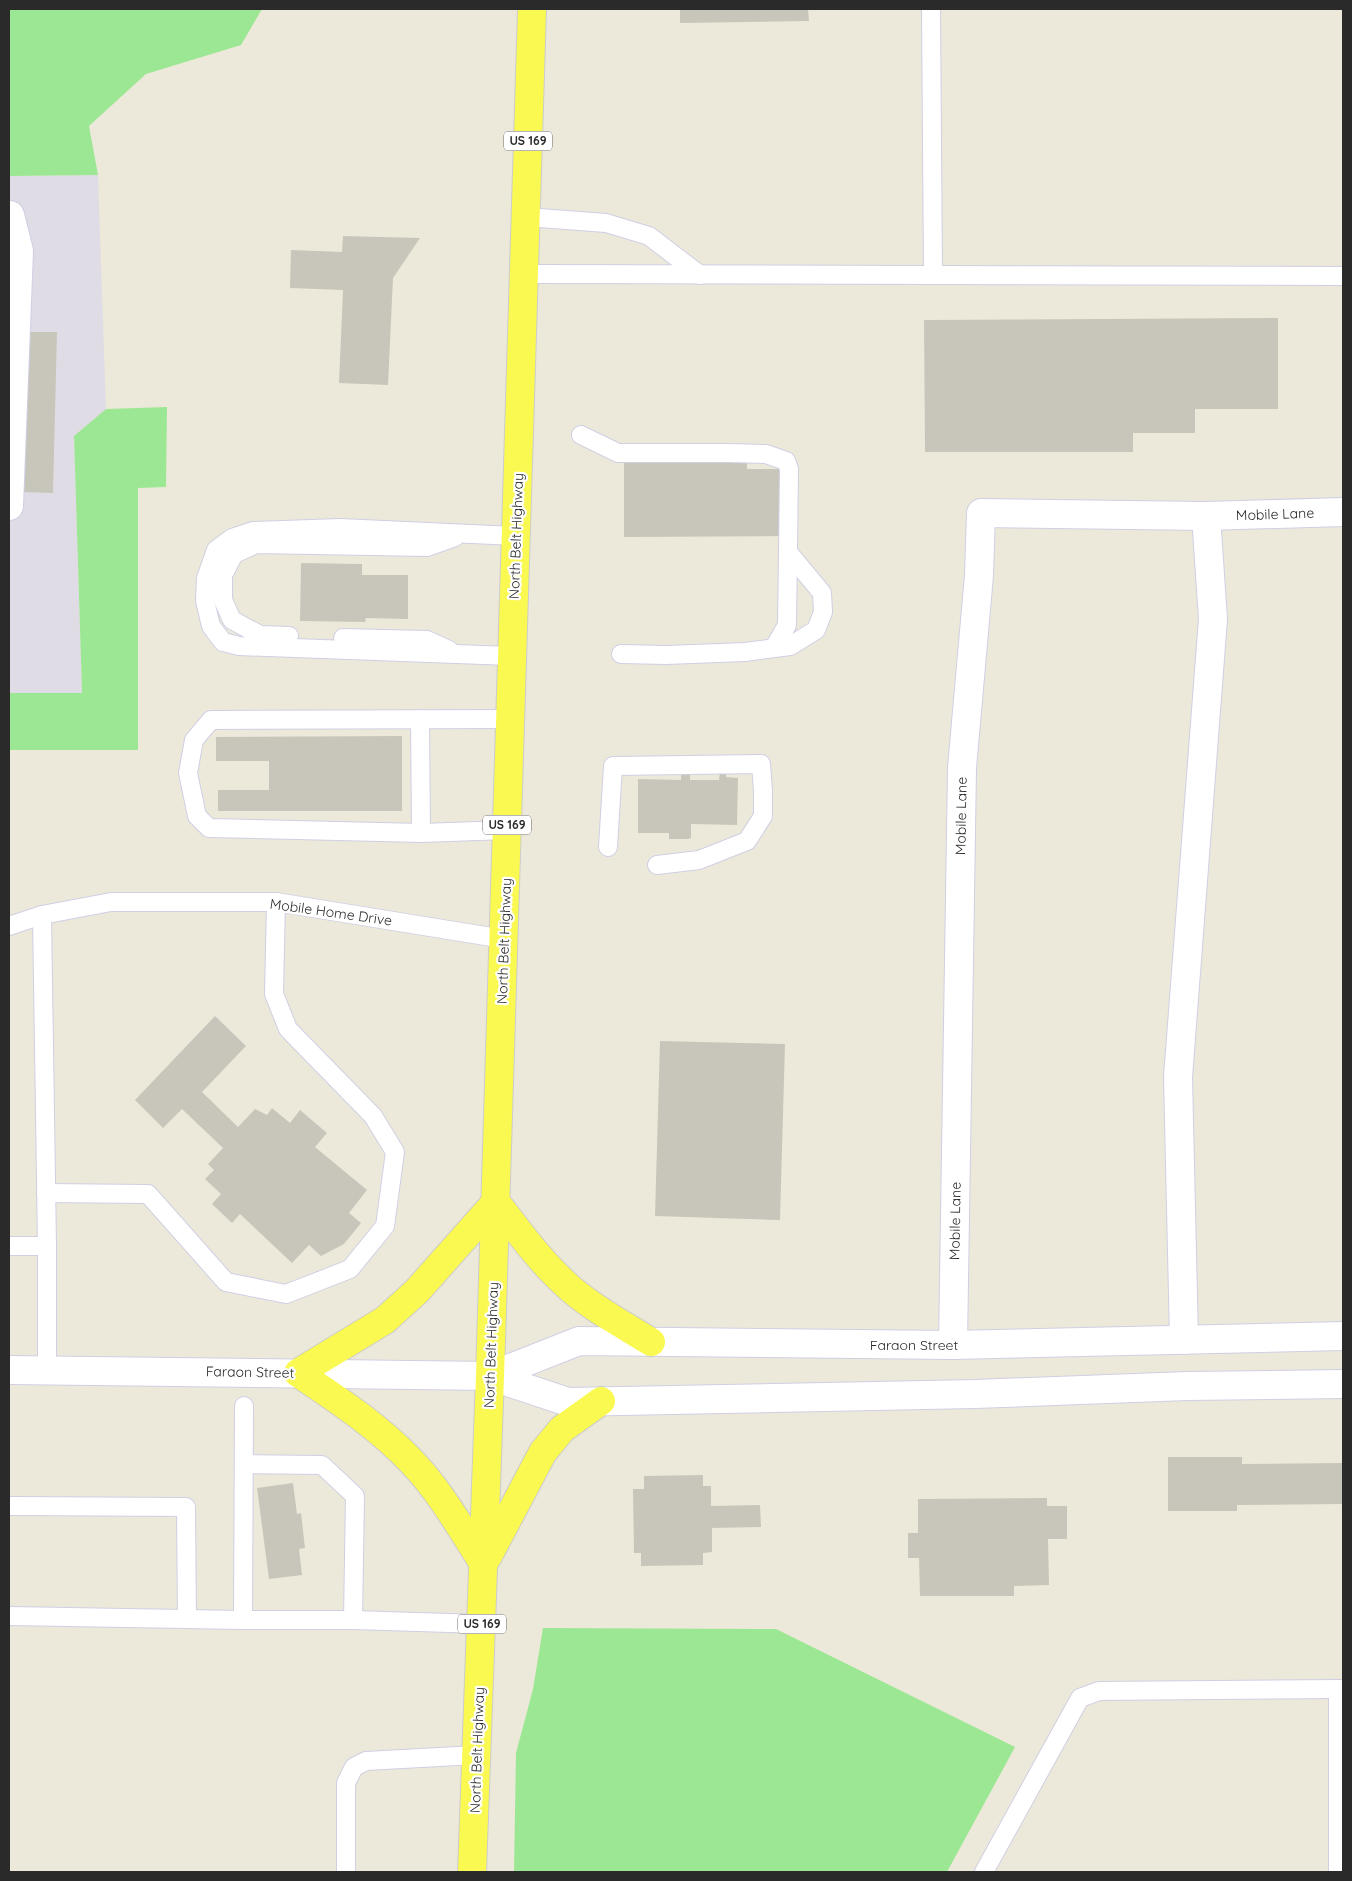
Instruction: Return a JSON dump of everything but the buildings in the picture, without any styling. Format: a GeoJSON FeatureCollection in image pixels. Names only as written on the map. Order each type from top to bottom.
{"type":"FeatureCollection","features":[{"type":"Feature","properties":{"kind":"main road","name":"North Belt Highway"},"geometry":{"type":"LineString","coordinates":[[472,1872],[496,1202],[532,9]]}},
{"type":"Feature","properties":{"kind":"main road"},"geometry":{"type":"LineString","coordinates":[[601,1401],[562,1429],[542,1452],[484,1564],[448,1508],[412,1462],[370,1423],[298,1373],[385,1320],[417,1290],[496,1202],[529,1245],[570,1288],[598,1310],[651,1342]]}},
{"type":"Feature","properties":{"kind":"street"},"geometry":{"type":"LineString","coordinates":[[9,215],[19,251],[9,506]]}},
{"type":"Feature","properties":{"kind":"street","name":"Mobile Lane"},"geometry":{"type":"LineString","coordinates":[[953,1346],[962,768],[979,575],[981,512],[1206,516],[1343,512]]}},
{"type":"Feature","properties":{"kind":"street"},"geometry":{"type":"LineString","coordinates":[[1184,1340],[1178,1077],[1212,619],[1206,516]]}},
{"type":"Feature","properties":{"kind":"street","name":"Faraon Street"},"geometry":{"type":"LineString","coordinates":[[490,1376],[579,1341],[953,1346],[1343,1336]]}},
{"type":"Feature","properties":{"kind":"street","name":"Faraon Street"},"geometry":{"type":"LineString","coordinates":[[9,1370],[490,1376],[568,1402],[975,1394],[1187,1386],[1343,1384]]}},
{"type":"Feature","properties":{"kind":"lane"},"geometry":{"type":"LineString","coordinates":[[931,9],[933,275]]}},
{"type":"Feature","properties":{"kind":"lane"},"geometry":{"type":"LineString","coordinates":[[526,217],[606,223],[649,236],[700,275]]}},
{"type":"Feature","properties":{"kind":"lane"},"geometry":{"type":"LineString","coordinates":[[524,274],[1343,276]]}},
{"type":"Feature","properties":{"kind":"lane"},"geometry":{"type":"LineString","coordinates":[[581,436],[618,453],[766,454],[786,461],[789,469],[788,625],[774,648]]}},
{"type":"Feature","properties":{"kind":"lane"},"geometry":{"type":"LineString","coordinates":[[512,656],[239,646],[223,642],[211,626],[205,601],[206,578],[216,550],[232,538],[253,530],[340,528],[516,536]]}},
{"type":"Feature","properties":{"kind":"lane"},"geometry":{"type":"LineString","coordinates":[[621,654],[705,654],[745,652],[790,646],[816,630],[823,612],[822,593],[788,552]]}},
{"type":"Feature","properties":{"kind":"lane"},"geometry":{"type":"LineString","coordinates":[[420,718],[422,833]]}},
{"type":"Feature","properties":{"kind":"lane"},"geometry":{"type":"LineString","coordinates":[[507,830],[422,833],[209,828],[196,816],[188,774],[194,740],[211,720],[510,718]]}},
{"type":"Feature","properties":{"kind":"lane"},"geometry":{"type":"LineString","coordinates":[[608,847],[613,766],[761,764],[763,816],[747,840],[699,860],[657,865]]}},
{"type":"Feature","properties":{"kind":"lane","name":"Mobile Home Drive"},"geometry":{"type":"LineString","coordinates":[[9,926],[42,915],[110,902],[276,902],[504,939]]}},
{"type":"Feature","properties":{"kind":"lane"},"geometry":{"type":"LineString","coordinates":[[46,1193],[148,1194],[226,1282],[286,1294],[350,1269],[385,1226],[395,1152],[373,1116],[288,1029],[274,994],[276,902]]}},
{"type":"Feature","properties":{"kind":"lane"},"geometry":{"type":"LineString","coordinates":[[42,915],[47,1370]]}},
{"type":"Feature","properties":{"kind":"lane"},"geometry":{"type":"LineString","coordinates":[[9,1246],[46,1246]]}},
{"type":"Feature","properties":{"kind":"lane"},"geometry":{"type":"LineString","coordinates":[[243,1620],[244,1406]]}},
{"type":"Feature","properties":{"kind":"lane"},"geometry":{"type":"LineString","coordinates":[[244,1464],[322,1465],[355,1496],[353,1620]]}},
{"type":"Feature","properties":{"kind":"lane"},"geometry":{"type":"LineString","coordinates":[[9,1506],[186,1507],[187,1618]]}},
{"type":"Feature","properties":{"kind":"lane"},"geometry":{"type":"LineString","coordinates":[[9,1616],[353,1620],[482,1624]]}},
{"type":"Feature","properties":{"kind":"lane"},"geometry":{"type":"LineString","coordinates":[[984,1872],[1080,1698],[1099,1691],[1340,1689],[1338,1872]]}},
{"type":"Feature","properties":{"kind":"lane"},"geometry":{"type":"LineString","coordinates":[[346,1872],[346,1783],[354,1767],[366,1761],[476,1755]]}},
{"type":"Feature","properties":{"kind":"shaded area"},"geometry":{"type":"Polygon","coordinates":[[[98,175],[106,409],[74,436],[82,694],[9,693],[9,176],[98,175]]]}},
{"type":"Feature","properties":{"kind":"green space"},"geometry":{"type":"Polygon","coordinates":[[[9,9],[262,9],[241,45],[146,74],[89,126],[98,175],[9,176],[9,9]]]}},
{"type":"Feature","properties":{"kind":"green space"},"geometry":{"type":"Polygon","coordinates":[[[167,407],[166,487],[138,488],[138,750],[9,750],[9,693],[82,693],[74,436],[106,409],[167,407]]]}},
{"type":"Feature","properties":{"kind":"green space"},"geometry":{"type":"Polygon","coordinates":[[[543,1628],[776,1629],[1015,1747],[947,1872],[514,1872],[516,1753],[533,1689],[543,1628]]]}}]}
